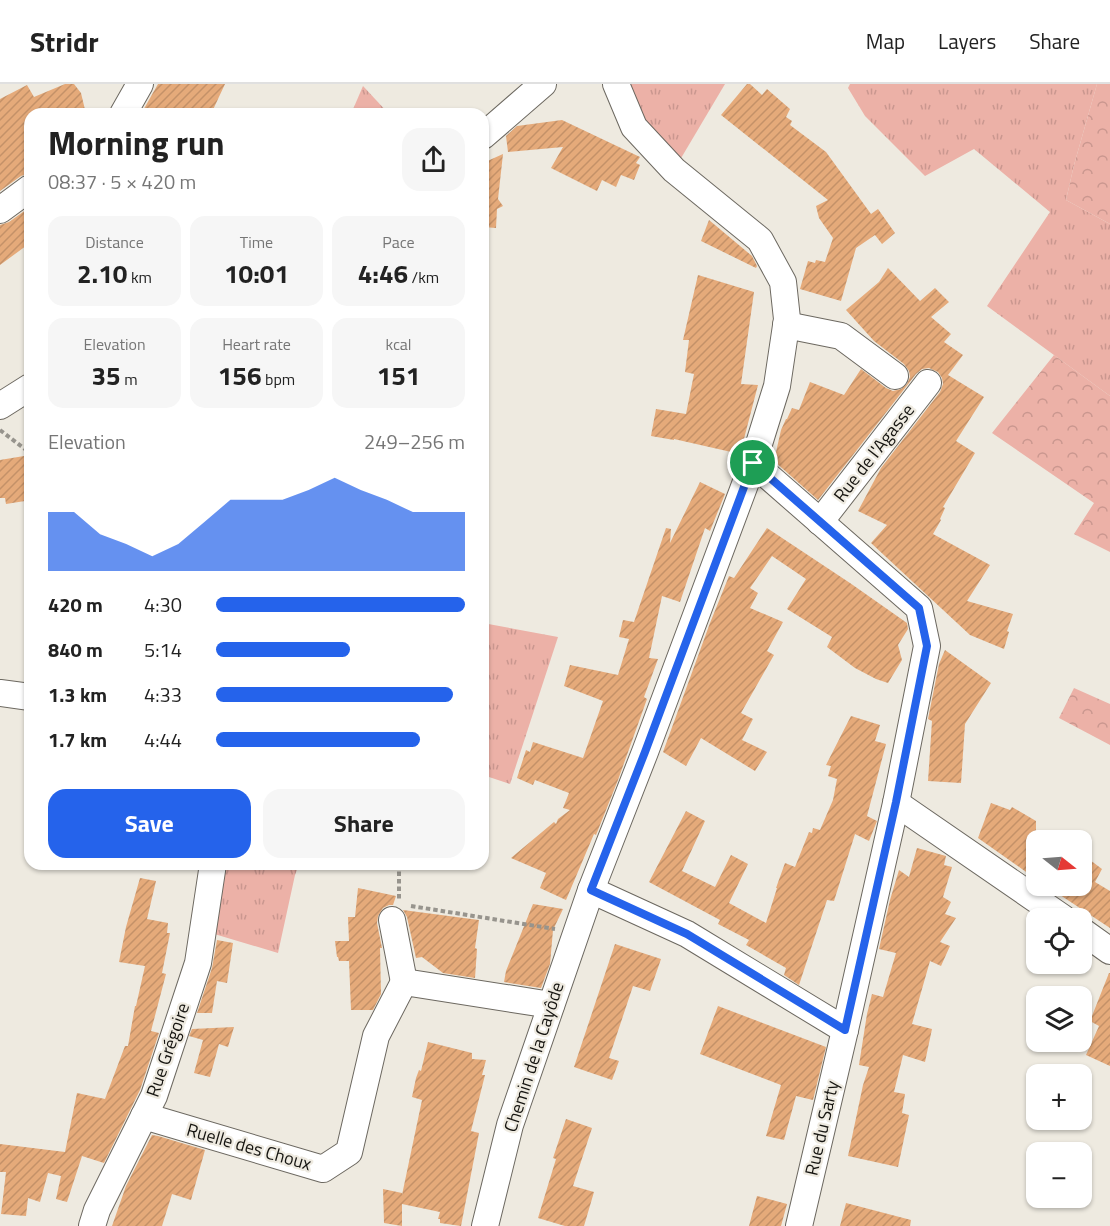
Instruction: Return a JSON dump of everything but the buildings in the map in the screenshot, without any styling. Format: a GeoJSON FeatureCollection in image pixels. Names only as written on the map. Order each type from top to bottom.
{"type":"FeatureCollection","features":[{"type":"Feature","properties":{"kind":"street"},"geometry":{"type":"LineString","coordinates":[[126,108],[140,84]]}},
{"type":"Feature","properties":{"kind":"street"},"geometry":{"type":"LineString","coordinates":[[489,131],[543,84]]}},
{"type":"Feature","properties":{"kind":"street","name":"Chemin de la Cayôde"},"geometry":{"type":"LineString","coordinates":[[485,1226],[510,1125],[591,890],[753,463],[777,386],[787,319],[783,282],[760,240],[666,162],[634,127],[616,84]]}},
{"type":"Feature","properties":{"kind":"street"},"geometry":{"type":"LineString","coordinates":[[0,210],[24,192]]}},
{"type":"Feature","properties":{"kind":"street"},"geometry":{"type":"LineString","coordinates":[[786,325],[841,336],[896,376]]}},
{"type":"Feature","properties":{"kind":"street","name":"Rue de l'Agasse"},"geometry":{"type":"LineString","coordinates":[[820,522],[928,383]]}},
{"type":"Feature","properties":{"kind":"street"},"geometry":{"type":"LineString","coordinates":[[0,406],[24,391]]}},
{"type":"Feature","properties":{"kind":"street"},"geometry":{"type":"LineString","coordinates":[[591,890],[687,934],[845,1030],[896,802],[927,646],[919,608],[753,463]]}},
{"type":"Feature","properties":{"kind":"street"},"geometry":{"type":"LineString","coordinates":[[0,693],[24,696]]}},
{"type":"Feature","properties":{"kind":"street"},"geometry":{"type":"LineString","coordinates":[[896,802],[1049,908]]}},
{"type":"Feature","properties":{"kind":"street","name":"Rue Grégoire"},"geometry":{"type":"LineString","coordinates":[[92,1226],[97,1210],[154,1096],[198,963],[212,870]]}},
{"type":"Feature","properties":{"kind":"street"},"geometry":{"type":"LineString","coordinates":[[396,911],[405,982],[551,1005]]}},
{"type":"Feature","properties":{"kind":"street"},"geometry":{"type":"LineString","coordinates":[[1092,938],[1110,951]]}},
{"type":"Feature","properties":{"kind":"street","name":"Ruelle des Choux"},"geometry":{"type":"LineString","coordinates":[[144,1116],[323,1169],[349,1152],[376,1036],[405,982]]}},
{"type":"Feature","properties":{"kind":"street","name":"Rue du Sarty"},"geometry":{"type":"LineString","coordinates":[[799,1226],[845,1030]]}},
{"type":"Feature","properties":{"kind":"path"},"geometry":{"type":"LineString","coordinates":[[0,430],[24,448]]}},
{"type":"Feature","properties":{"kind":"path"},"geometry":{"type":"LineString","coordinates":[[396,911],[399,870]]}},
{"type":"Feature","properties":{"kind":"path"},"geometry":{"type":"LineString","coordinates":[[396,911],[404,904],[576,933]]}},
{"type":"Feature","properties":{"kind":"green space"},"geometry":{"type":"Polygon","coordinates":[[[616,84],[725,84],[674,170],[616,84]]]}},
{"type":"Feature","properties":{"kind":"green space"},"geometry":{"type":"Polygon","coordinates":[[[850,84],[1097,84],[1066,200],[1110,224],[1110,396],[987,306],[1050,212],[974,149],[925,176],[865,116],[848,88],[850,84]]]}},
{"type":"Feature","properties":{"kind":"green space"},"geometry":{"type":"Polygon","coordinates":[[[1097,84],[1110,84],[1110,224],[1066,200],[1097,84]]]}},
{"type":"Feature","properties":{"kind":"green space"},"geometry":{"type":"Polygon","coordinates":[[[363,86],[383,108],[354,108],[363,86]]]}},
{"type":"Feature","properties":{"kind":"green space"},"geometry":{"type":"Polygon","coordinates":[[[1054,355],[1110,396],[1110,552],[1074,534],[1094,503],[992,433],[1054,355]]]}},
{"type":"Feature","properties":{"kind":"green space"},"geometry":{"type":"Polygon","coordinates":[[[489,624],[558,637],[510,784],[489,777],[489,624]]]}},
{"type":"Feature","properties":{"kind":"green space"},"geometry":{"type":"Polygon","coordinates":[[[1074,688],[1110,704],[1110,745],[1059,718],[1074,688]]]}},
{"type":"Feature","properties":{"kind":"green space"},"geometry":{"type":"Polygon","coordinates":[[[221,870],[297,870],[278,953],[211,933],[221,870]]]}},
{"type":"Feature","properties":{"kind":"route"},"geometry":{"type":"LineString","coordinates":[[753,463],[919,608],[927,646],[896,802],[845,1030],[687,934],[591,890],[753,463]]}}]}
